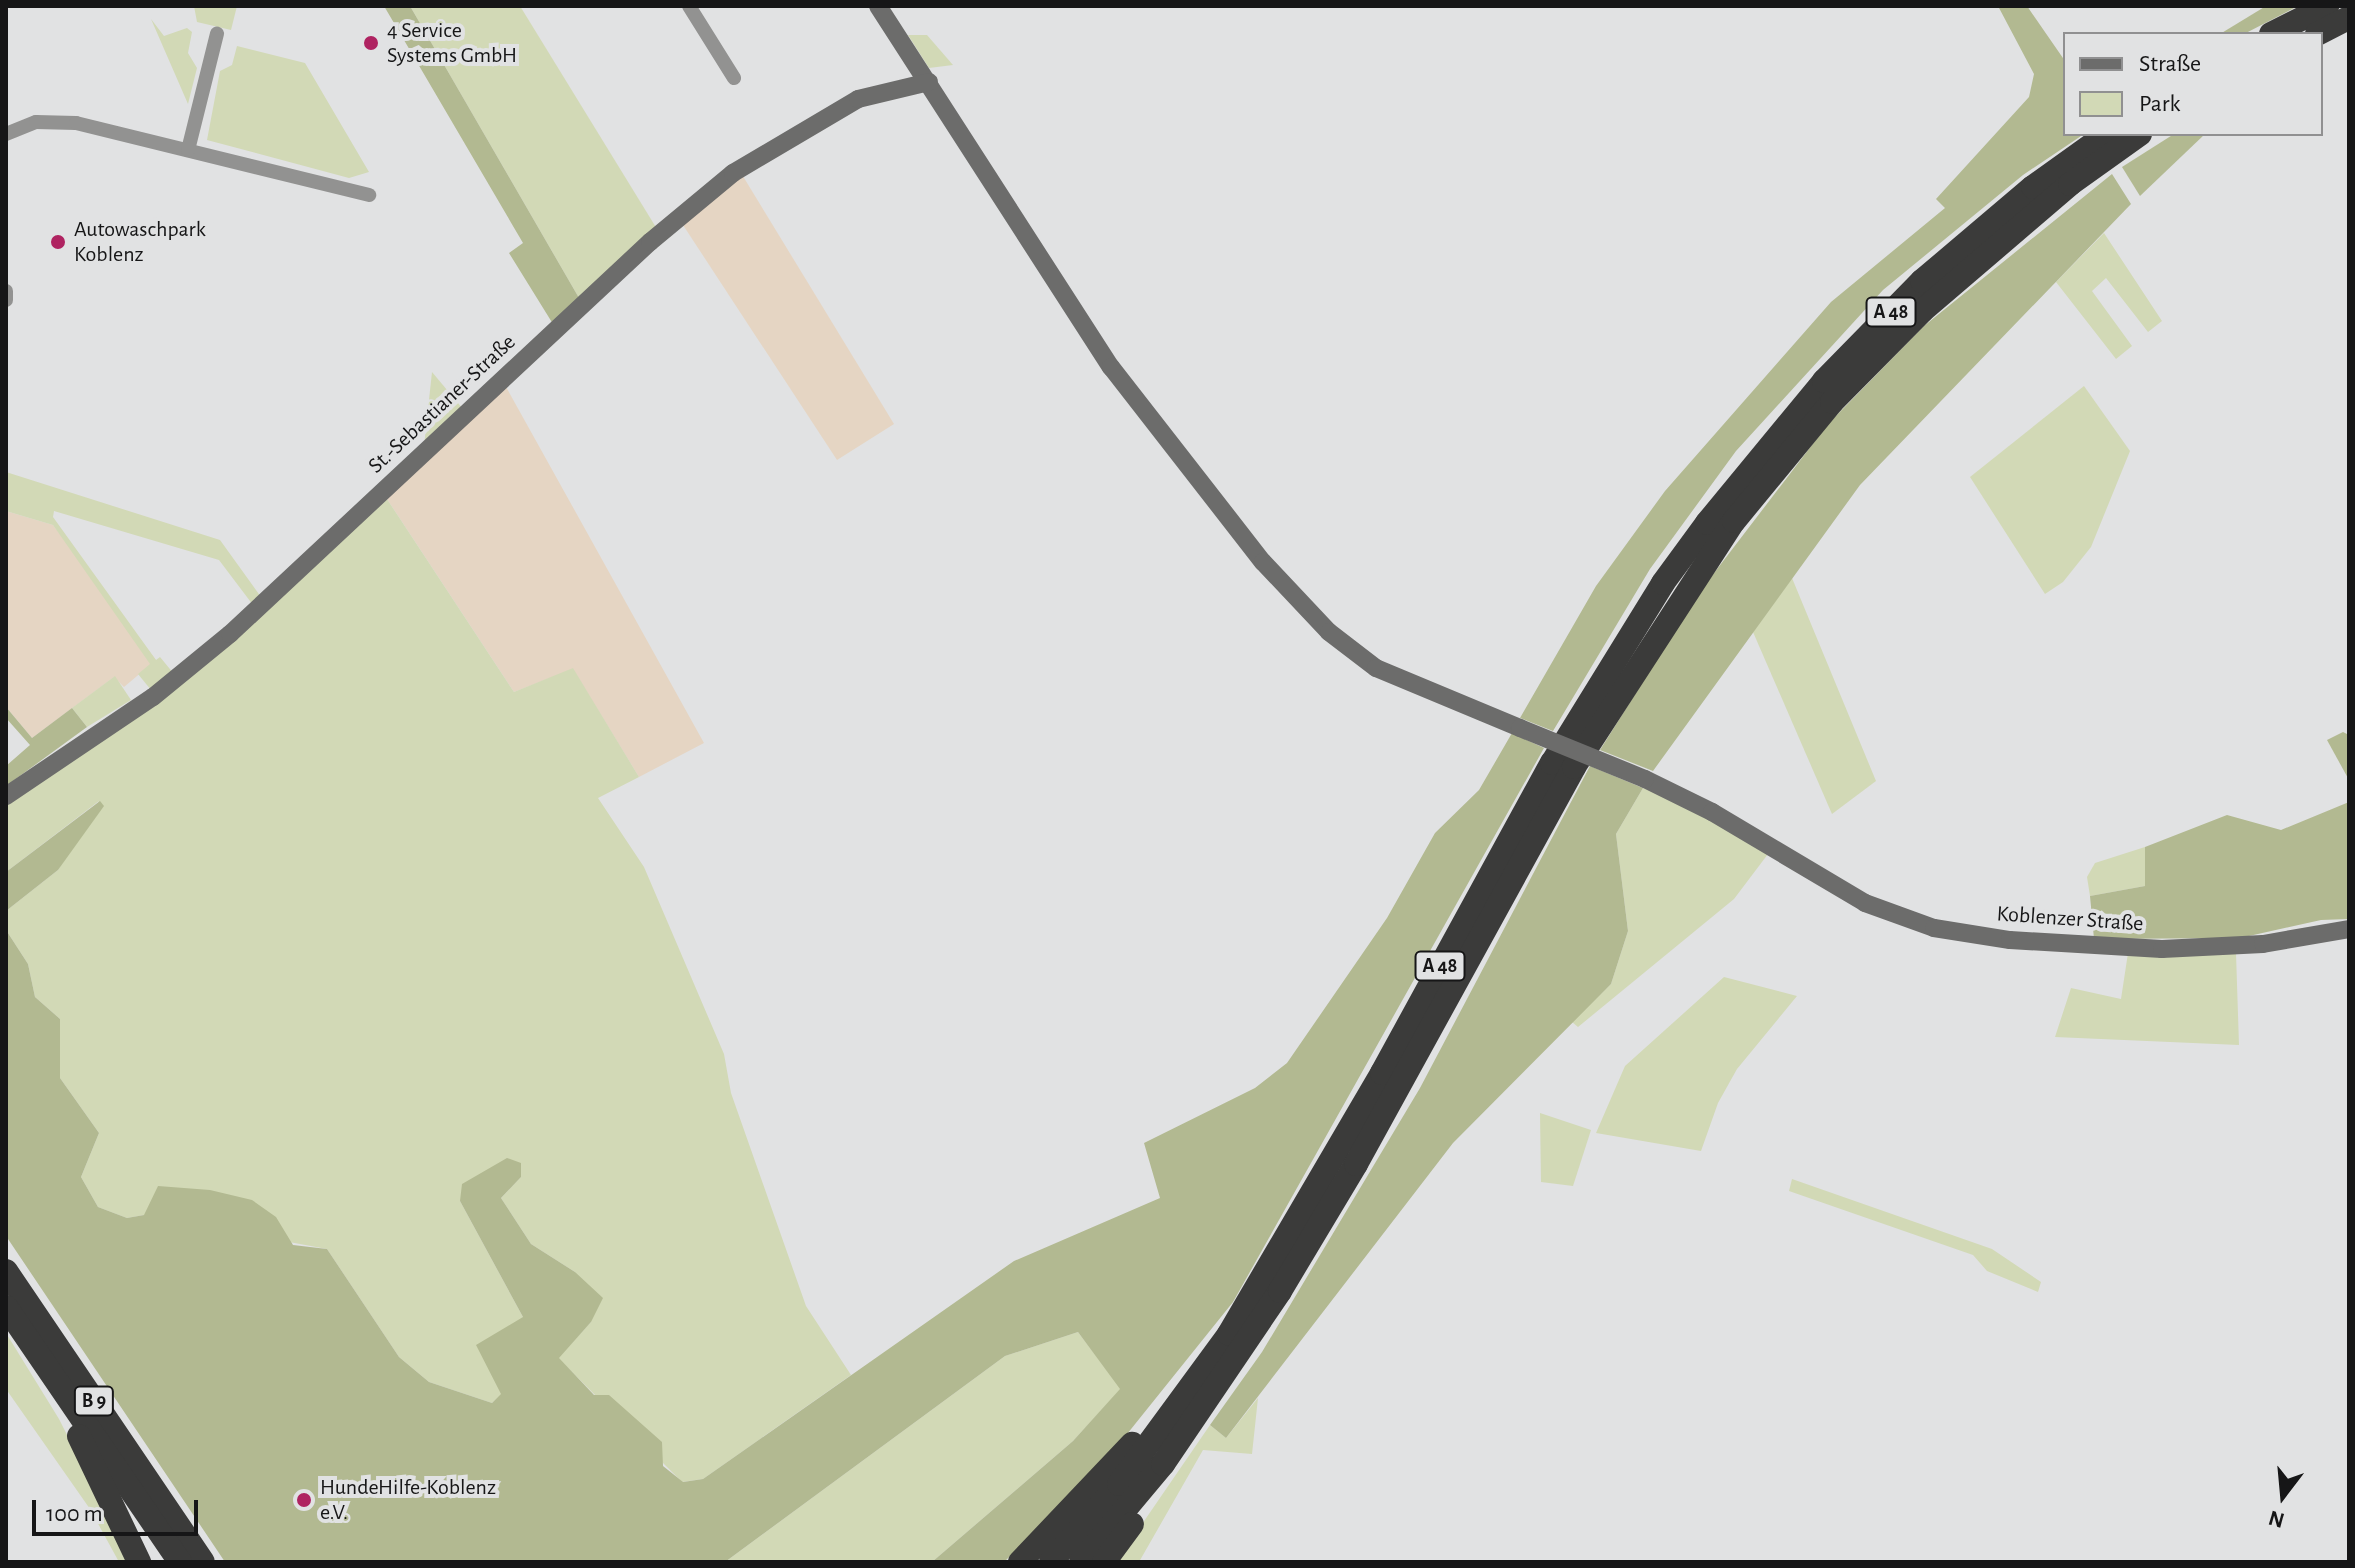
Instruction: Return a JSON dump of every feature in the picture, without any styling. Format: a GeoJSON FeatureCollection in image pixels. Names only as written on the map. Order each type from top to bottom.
{"type":"FeatureCollection","features":[{"type":"Feature","properties":{"kind":"highway"},"geometry":{"type":"LineString","coordinates":[[2275,32],[2327,6]]}},
{"type":"Feature","properties":{"kind":"highway"},"geometry":{"type":"LineString","coordinates":[[2321,32],[2349,18]]}},
{"type":"Feature","properties":{"kind":"highway","name":"A 48"},"geometry":{"type":"LineString","coordinates":[[1051,1562],[1185,1415],[1293,1230],[1584,709],[1698,535],[1824,381],[1922,281],[2033,187],[2104,136]]}},
{"type":"Feature","properties":{"kind":"highway","name":"A 48"},"geometry":{"type":"LineString","coordinates":[[1081,1562],[1356,1164],[1597,730],[1734,521],[1832,402],[1922,311],[2070,184],[2137,136]]}},
{"type":"Feature","properties":{"kind":"highway","name":"B 9"},"geometry":{"type":"LineString","coordinates":[[6,1271],[203,1562]]}},
{"type":"Feature","properties":{"kind":"highway","name":"B 9"},"geometry":{"type":"LineString","coordinates":[[6,1307],[180,1562]]}},
{"type":"Feature","properties":{"kind":"highway"},"geometry":{"type":"LineString","coordinates":[[55,1383],[139,1562]]}},
{"type":"Feature","properties":{"kind":"highway"},"geometry":{"type":"LineString","coordinates":[[1017,1562],[1046,1536],[1132,1443],[1185,1415]]}},
{"type":"Feature","properties":{"kind":"highway"},"geometry":{"type":"LineString","coordinates":[[1104,1562],[1171,1470],[1185,1415]]}},
{"type":"Feature","properties":{"kind":"highway"},"geometry":{"type":"LineString","coordinates":[[183,1531],[217,1562]]}},
{"type":"Feature","properties":{"kind":"main road","name":"Koblenzer Straße"},"geometry":{"type":"LineString","coordinates":[[878,6],[1111,367],[1272,573],[1329,632],[1376,668],[1645,779],[1712,812],[1800,866],[1899,917],[1992,938],[2203,949],[2349,929]]}},
{"type":"Feature","properties":{"kind":"main road","name":"St.-Sebastianer-Straße"},"geometry":{"type":"LineString","coordinates":[[6,796],[153,697],[230,634],[650,242],[733,173],[858,99],[932,87]]}},
{"type":"Feature","properties":{"kind":"street"},"geometry":{"type":"LineString","coordinates":[[689,6],[734,78]]}},
{"type":"Feature","properties":{"kind":"street"},"geometry":{"type":"LineString","coordinates":[[188,150],[217,34]]}},
{"type":"Feature","properties":{"kind":"street"},"geometry":{"type":"LineString","coordinates":[[6,134],[36,122],[62,121],[369,195]]}},
{"type":"Feature","properties":{"kind":"street"},"geometry":{"type":"LineString","coordinates":[[6,291],[6,300]]}},
{"type":"Feature","properties":{"kind":"shaded area"},"geometry":{"type":"Polygon","coordinates":[[[741,173],[894,424],[837,460],[681,222],[741,173]]]}},
{"type":"Feature","properties":{"kind":"shaded area"},"geometry":{"type":"Polygon","coordinates":[[[505,385],[704,743],[639,777],[573,669],[514,692],[385,496],[505,385]]]}},
{"type":"Feature","properties":{"kind":"shaded area"},"geometry":{"type":"Polygon","coordinates":[[[6,511],[53,525],[156,660],[124,687],[114,677],[32,738],[6,707],[6,511]]]}},
{"type":"Feature","properties":{"kind":"green space"},"geometry":{"type":"Polygon","coordinates":[[[194,6],[237,6],[231,30],[197,22],[194,6]]]}},
{"type":"Feature","properties":{"kind":"green space"},"geometry":{"type":"Polygon","coordinates":[[[384,6],[410,6],[579,298],[553,324],[509,253],[523,243],[384,6]]]}},
{"type":"Feature","properties":{"kind":"green space"},"geometry":{"type":"Polygon","coordinates":[[[410,6],[520,6],[657,229],[579,298],[410,6]]]}},
{"type":"Feature","properties":{"kind":"green space"},"geometry":{"type":"Polygon","coordinates":[[[1998,6],[2027,6],[2063,58],[2063,136],[2081,136],[2023,175],[1883,290],[1736,451],[1650,569],[1553,731],[1520,718],[1596,586],[1665,491],[1831,302],[1945,208],[1936,199],[2029,97],[2034,74],[1998,6]]]}},
{"type":"Feature","properties":{"kind":"green space"},"geometry":{"type":"Polygon","coordinates":[[[2266,6],[2298,6],[2248,32],[2223,32],[2266,6]]]}},
{"type":"Feature","properties":{"kind":"green space"},"geometry":{"type":"Polygon","coordinates":[[[151,19],[164,36],[187,28],[192,32],[188,53],[197,68],[188,104],[151,19]]]}},
{"type":"Feature","properties":{"kind":"green space"},"geometry":{"type":"Polygon","coordinates":[[[908,35],[927,35],[953,65],[929,68],[908,35]]]}},
{"type":"Feature","properties":{"kind":"green space"},"geometry":{"type":"Polygon","coordinates":[[[237,46],[305,63],[369,172],[349,178],[207,140],[220,71],[232,65],[237,46]]]}},
{"type":"Feature","properties":{"kind":"green space"},"geometry":{"type":"Polygon","coordinates":[[[2171,136],[2203,136],[2140,196],[2122,167],[2171,136]]]}},
{"type":"Feature","properties":{"kind":"green space"},"geometry":{"type":"Polygon","coordinates":[[[2112,174],[2131,204],[1860,485],[1653,771],[1600,750],[1698,594],[1828,424],[1924,326],[2112,174]]]}},
{"type":"Feature","properties":{"kind":"green space"},"geometry":{"type":"Polygon","coordinates":[[[2104,233],[2162,321],[2148,332],[2106,278],[2092,291],[2132,346],[2116,359],[2056,282],[2104,233]]]}},
{"type":"Feature","properties":{"kind":"green space"},"geometry":{"type":"Polygon","coordinates":[[[432,372],[463,409],[424,446],[432,372]]]}},
{"type":"Feature","properties":{"kind":"green space"},"geometry":{"type":"Polygon","coordinates":[[[2084,386],[2130,451],[2091,547],[2063,582],[2045,594],[1970,477],[2084,386]]]}},
{"type":"Feature","properties":{"kind":"green space"},"geometry":{"type":"Polygon","coordinates":[[[6,472],[220,540],[261,597],[253,605],[219,560],[54,511],[53,517],[156,660],[160,657],[174,674],[151,690],[138,674],[150,664],[53,525],[6,511],[6,472]]]}},
{"type":"Feature","properties":{"kind":"green space"},"geometry":{"type":"Polygon","coordinates":[[[385,496],[514,692],[573,668],[639,777],[598,798],[644,867],[724,1054],[731,1093],[806,1306],[851,1375],[703,1479],[682,1482],[558,1358],[591,1322],[575,1272],[531,1244],[501,1198],[521,1177],[460,1201],[523,1317],[501,1395],[492,1403],[429,1382],[399,1357],[327,1249],[144,1215],[127,1218],[98,1207],[81,1177],[99,1133],[60,1078],[60,1019],[35,997],[28,964],[6,930],[6,911],[58,870],[99,801],[6,872],[6,803],[166,697],[385,496]]]}},
{"type":"Feature","properties":{"kind":"green space"},"geometry":{"type":"Polygon","coordinates":[[[1792,578],[1876,781],[1832,814],[1753,632],[1792,578]]]}},
{"type":"Feature","properties":{"kind":"green space"},"geometry":{"type":"Polygon","coordinates":[[[115,676],[131,700],[87,727],[72,708],[115,676]]]}},
{"type":"Feature","properties":{"kind":"green space"},"geometry":{"type":"Polygon","coordinates":[[[6,707],[32,738],[72,708],[87,727],[6,786],[6,766],[30,745],[6,718],[6,707]]]}},
{"type":"Feature","properties":{"kind":"green space"},"geometry":{"type":"Polygon","coordinates":[[[2343,732],[2349,735],[2349,780],[2327,740],[2343,732]]]}},
{"type":"Feature","properties":{"kind":"green space"},"geometry":{"type":"Polygon","coordinates":[[[1512,733],[1544,748],[1233,1302],[1099,1469],[1004,1562],[932,1562],[1073,1441],[1120,1389],[1078,1332],[1005,1356],[725,1562],[225,1562],[6,1236],[6,930],[28,964],[35,997],[60,1019],[60,1078],[99,1133],[81,1177],[98,1207],[127,1218],[144,1215],[158,1186],[210,1190],[252,1200],[276,1217],[293,1245],[327,1249],[399,1357],[429,1382],[492,1403],[501,1394],[476,1345],[523,1317],[460,1201],[462,1184],[507,1158],[521,1163],[521,1177],[501,1198],[531,1244],[575,1272],[603,1298],[591,1322],[559,1358],[594,1395],[609,1395],[662,1442],[663,1466],[683,1482],[703,1479],[1014,1261],[1160,1198],[1144,1143],[1255,1088],[1287,1063],[1387,918],[1435,833],[1479,790],[1512,733]]]}},
{"type":"Feature","properties":{"kind":"green space"},"geometry":{"type":"Polygon","coordinates":[[[1590,766],[1643,788],[1616,834],[1628,931],[1611,984],[1453,1143],[1226,1438],[1210,1425],[1262,1352],[1420,1088],[1590,766]]]}},
{"type":"Feature","properties":{"kind":"green space"},"geometry":{"type":"Polygon","coordinates":[[[1643,788],[1671,798],[1768,854],[1734,899],[1578,1027],[1572,1022],[1611,984],[1628,931],[1616,834],[1643,788]]]}},
{"type":"Feature","properties":{"kind":"green space"},"geometry":{"type":"Polygon","coordinates":[[[100,801],[104,806],[58,870],[6,911],[6,872],[100,801]]]}},
{"type":"Feature","properties":{"kind":"green space"},"geometry":{"type":"Polygon","coordinates":[[[2349,802],[2349,919],[2321,920],[2240,938],[2094,939],[2090,896],[2145,886],[2145,847],[2227,815],[2281,830],[2349,802]]]}},
{"type":"Feature","properties":{"kind":"green space"},"geometry":{"type":"Polygon","coordinates":[[[2145,847],[2145,886],[2090,896],[2087,877],[2095,863],[2145,847]]]}},
{"type":"Feature","properties":{"kind":"green space"},"geometry":{"type":"Polygon","coordinates":[[[2128,953],[2236,953],[2239,1045],[2055,1037],[2071,988],[2121,999],[2128,953]]]}},
{"type":"Feature","properties":{"kind":"green space"},"geometry":{"type":"Polygon","coordinates":[[[1724,977],[1797,996],[1737,1069],[1718,1103],[1701,1151],[1596,1133],[1625,1066],[1724,977]]]}},
{"type":"Feature","properties":{"kind":"green space"},"geometry":{"type":"Polygon","coordinates":[[[1540,1113],[1591,1130],[1573,1186],[1541,1182],[1540,1113]]]}},
{"type":"Feature","properties":{"kind":"green space"},"geometry":{"type":"Polygon","coordinates":[[[1792,1179],[1992,1249],[2041,1282],[2038,1292],[1987,1271],[1973,1255],[1789,1191],[1792,1179]]]}},
{"type":"Feature","properties":{"kind":"green space"},"geometry":{"type":"Polygon","coordinates":[[[1078,1332],[1121,1389],[1073,1441],[932,1562],[725,1562],[1005,1356],[1078,1332]]]}},
{"type":"Feature","properties":{"kind":"green space"},"geometry":{"type":"Polygon","coordinates":[[[6,1333],[59,1419],[131,1562],[119,1562],[90,1509],[6,1389],[6,1333]]]}},
{"type":"Feature","properties":{"kind":"green space"},"geometry":{"type":"Polygon","coordinates":[[[1258,1398],[1252,1454],[1203,1450],[1139,1562],[1116,1562],[1210,1425],[1226,1438],[1258,1398]]]}},
{"type":"Feature","properties":{"kind":"place","name":"4 Service Systems GmbH"},"geometry":{"type":"Point","coordinates":[371,43]}},
{"type":"Feature","properties":{"kind":"place","name":"Autowaschpark Koblenz"},"geometry":{"type":"Point","coordinates":[58,242]}},
{"type":"Feature","properties":{"kind":"place","name":"HundeHilfe-Koblenz e.V."},"geometry":{"type":"Point","coordinates":[304,1500]}}]}
